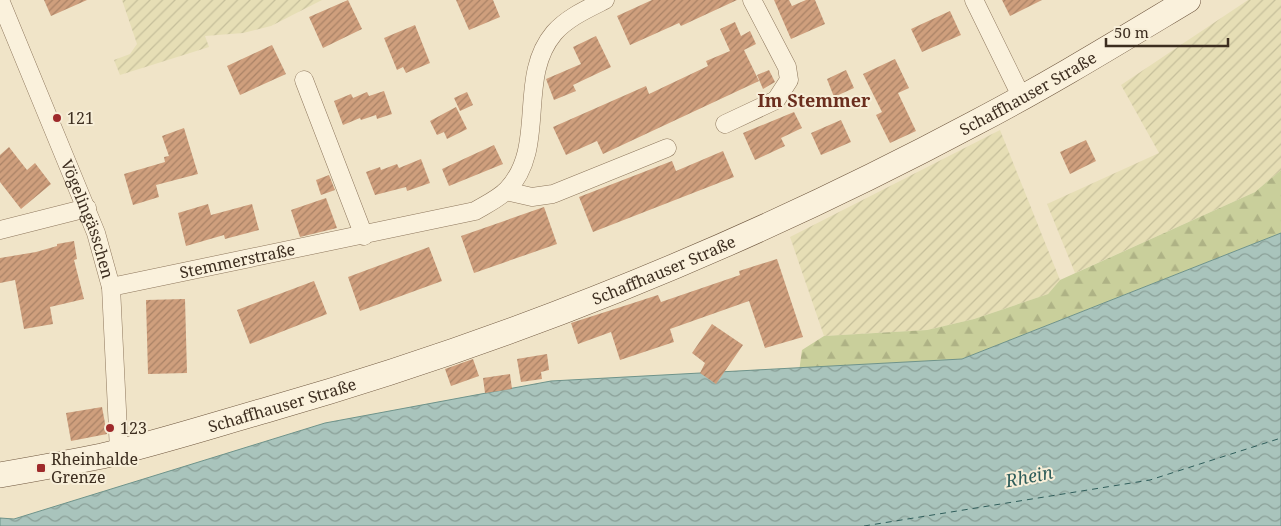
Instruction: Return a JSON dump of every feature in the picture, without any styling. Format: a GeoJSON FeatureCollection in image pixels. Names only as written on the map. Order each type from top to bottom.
{"type":"FeatureCollection","features":[{"type":"Feature","properties":{"kind":"main road","name":"Schaffhauser Straße"},"geometry":{"type":"LineString","coordinates":[[0,475],[111,453],[363,382],[516,330],[625,287],[758,231],[867,179],[1022,98],[1188,0]]}},
{"type":"Feature","properties":{"kind":"street","name":"Vögelingässchen"},"geometry":{"type":"LineString","coordinates":[[0,0],[87,208],[111,287],[111,453]]}},
{"type":"Feature","properties":{"kind":"street","name":"Stemmerstraße"},"geometry":{"type":"LineString","coordinates":[[111,287],[364,236],[475,211],[506,191],[526,156],[530,134],[534,77],[540,54],[555,32],[566,22],[605,0]]}},
{"type":"Feature","properties":{"kind":"street"},"geometry":{"type":"LineString","coordinates":[[725,124],[776,100],[789,80],[787,67],[752,0]]}},
{"type":"Feature","properties":{"kind":"street"},"geometry":{"type":"LineString","coordinates":[[974,0],[1022,98]]}},
{"type":"Feature","properties":{"kind":"street"},"geometry":{"type":"LineString","coordinates":[[304,80],[364,236]]}},
{"type":"Feature","properties":{"kind":"street"},"geometry":{"type":"LineString","coordinates":[[506,191],[532,197],[554,194],[667,148]]}},
{"type":"Feature","properties":{"kind":"street"},"geometry":{"type":"LineString","coordinates":[[0,230],[87,208]]}},
{"type":"Feature","properties":{"kind":"shaded area"},"geometry":{"type":"Polygon","coordinates":[[[122,0],[322,0],[271,26],[243,33],[205,36],[209,47],[120,75],[114,60],[130,54],[137,44],[122,0]]]}},
{"type":"Feature","properties":{"kind":"shaded area"},"geometry":{"type":"Polygon","coordinates":[[[1248,0],[1281,0],[1281,170],[1255,192],[1075,273],[1047,204],[1159,153],[1121,85],[1248,0]]]}},
{"type":"Feature","properties":{"kind":"shaded area"},"geometry":{"type":"Polygon","coordinates":[[[1000,130],[1060,280],[1048,294],[974,319],[927,330],[824,336],[790,237],[1000,130]]]}},
{"type":"Feature","properties":{"kind":"green space"},"geometry":{"type":"Polygon","coordinates":[[[1281,170],[1281,233],[962,359],[799,372],[802,350],[824,336],[927,330],[974,319],[1048,294],[1060,280],[1255,192],[1281,170]]]}},
{"type":"Feature","properties":{"kind":"water","name":"Rhein"},"geometry":{"type":"Polygon","coordinates":[[[1281,233],[1281,526],[0,526],[0,518],[14,519],[325,423],[551,381],[962,359],[1281,233]]]}},
{"type":"Feature","properties":{"kind":"building"},"geometry":{"type":"Polygon","coordinates":[[[44,0],[87,0],[51,16],[44,0]]]}},
{"type":"Feature","properties":{"kind":"building"},"geometry":{"type":"Polygon","coordinates":[[[348,0],[362,29],[323,48],[309,17],[348,0]]]}},
{"type":"Feature","properties":{"kind":"building"},"geometry":{"type":"Polygon","coordinates":[[[456,0],[493,0],[500,17],[469,30],[456,0]]]}},
{"type":"Feature","properties":{"kind":"building"},"geometry":{"type":"Polygon","coordinates":[[[652,0],[737,0],[681,26],[679,23],[630,45],[617,16],[652,0]]]}},
{"type":"Feature","properties":{"kind":"building"},"geometry":{"type":"Polygon","coordinates":[[[774,0],[789,0],[792,6],[806,0],[815,0],[825,24],[791,39],[774,0]]]}},
{"type":"Feature","properties":{"kind":"building"},"geometry":{"type":"Polygon","coordinates":[[[1002,0],[1042,0],[1010,16],[1002,0]]]}},
{"type":"Feature","properties":{"kind":"building"},"geometry":{"type":"Polygon","coordinates":[[[950,11],[961,35],[922,52],[911,29],[950,11]]]}},
{"type":"Feature","properties":{"kind":"building"},"geometry":{"type":"Polygon","coordinates":[[[735,22],[741,36],[750,31],[756,44],[744,50],[759,81],[603,154],[597,141],[566,155],[553,127],[646,86],[649,94],[708,66],[706,61],[730,51],[720,29],[735,22]]]}},
{"type":"Feature","properties":{"kind":"building"},"geometry":{"type":"Polygon","coordinates":[[[415,25],[430,63],[406,73],[403,67],[397,70],[384,38],[415,25]]]}},
{"type":"Feature","properties":{"kind":"building"},"geometry":{"type":"Polygon","coordinates":[[[596,36],[611,67],[573,85],[576,91],[554,100],[546,79],[581,64],[573,47],[596,36]]]}},
{"type":"Feature","properties":{"kind":"building"},"geometry":{"type":"Polygon","coordinates":[[[272,45],[286,74],[240,95],[227,66],[272,45]]]}},
{"type":"Feature","properties":{"kind":"building"},"geometry":{"type":"Polygon","coordinates":[[[895,59],[909,88],[898,93],[916,131],[890,143],[876,115],[882,112],[863,74],[895,59]]]}},
{"type":"Feature","properties":{"kind":"building"},"geometry":{"type":"Polygon","coordinates":[[[769,70],[775,82],[763,89],[757,75],[769,70]]]}},
{"type":"Feature","properties":{"kind":"building"},"geometry":{"type":"Polygon","coordinates":[[[846,70],[854,88],[834,97],[827,79],[846,70]]]}},
{"type":"Feature","properties":{"kind":"building"},"geometry":{"type":"Polygon","coordinates":[[[384,91],[392,114],[377,119],[376,115],[361,120],[360,118],[343,125],[334,101],[351,94],[353,98],[367,92],[369,96],[384,91]]]}},
{"type":"Feature","properties":{"kind":"building"},"geometry":{"type":"Polygon","coordinates":[[[467,92],[473,105],[460,111],[454,98],[467,92]]]}},
{"type":"Feature","properties":{"kind":"building"},"geometry":{"type":"Polygon","coordinates":[[[456,107],[467,129],[447,139],[444,132],[437,135],[430,121],[456,107]]]}},
{"type":"Feature","properties":{"kind":"building"},"geometry":{"type":"Polygon","coordinates":[[[794,112],[802,128],[781,138],[785,146],[755,160],[743,133],[794,112]]]}},
{"type":"Feature","properties":{"kind":"building"},"geometry":{"type":"Polygon","coordinates":[[[841,120],[851,142],[821,155],[811,133],[841,120]]]}},
{"type":"Feature","properties":{"kind":"building"},"geometry":{"type":"Polygon","coordinates":[[[184,128],[198,174],[156,185],[159,197],[133,205],[124,174],[165,162],[164,157],[169,156],[162,136],[184,128]]]}},
{"type":"Feature","properties":{"kind":"building"},"geometry":{"type":"Polygon","coordinates":[[[1086,140],[1096,161],[1070,174],[1060,152],[1086,140]]]}},
{"type":"Feature","properties":{"kind":"building"},"geometry":{"type":"Polygon","coordinates":[[[494,145],[503,164],[449,186],[442,169],[494,145]]]}},
{"type":"Feature","properties":{"kind":"building"},"geometry":{"type":"Polygon","coordinates":[[[9,147],[27,170],[35,163],[51,184],[21,209],[0,182],[0,155],[9,147]]]}},
{"type":"Feature","properties":{"kind":"building"},"geometry":{"type":"Polygon","coordinates":[[[723,151],[734,177],[593,232],[579,197],[672,161],[676,171],[723,151]]]}},
{"type":"Feature","properties":{"kind":"building"},"geometry":{"type":"Polygon","coordinates":[[[421,159],[430,183],[407,191],[406,187],[375,195],[366,172],[380,167],[381,170],[397,164],[399,168],[421,159]]]}},
{"type":"Feature","properties":{"kind":"building"},"geometry":{"type":"Polygon","coordinates":[[[329,175],[335,190],[321,195],[316,180],[329,175]]]}},
{"type":"Feature","properties":{"kind":"building"},"geometry":{"type":"Polygon","coordinates":[[[326,198],[337,228],[300,237],[291,210],[326,198]]]}},
{"type":"Feature","properties":{"kind":"building"},"geometry":{"type":"Polygon","coordinates":[[[208,204],[211,215],[252,204],[259,230],[225,239],[224,235],[186,246],[178,213],[208,204]]]}},
{"type":"Feature","properties":{"kind":"building"},"geometry":{"type":"Polygon","coordinates":[[[544,207],[557,244],[474,273],[461,236],[544,207]]]}},
{"type":"Feature","properties":{"kind":"building"},"geometry":{"type":"Polygon","coordinates":[[[74,241],[77,259],[74,260],[84,299],[50,307],[53,324],[24,329],[15,280],[0,283],[0,258],[36,252],[57,246],[57,244],[74,241]]]}},
{"type":"Feature","properties":{"kind":"building"},"geometry":{"type":"Polygon","coordinates":[[[429,247],[442,281],[360,311],[348,277],[429,247]]]}},
{"type":"Feature","properties":{"kind":"building"},"geometry":{"type":"Polygon","coordinates":[[[777,259],[803,337],[765,348],[749,301],[670,329],[674,342],[620,360],[611,332],[578,344],[571,323],[658,295],[661,302],[740,275],[739,271],[777,259]]]}},
{"type":"Feature","properties":{"kind":"building"},"geometry":{"type":"Polygon","coordinates":[[[314,281],[327,314],[250,344],[237,310],[314,281]]]}},
{"type":"Feature","properties":{"kind":"building"},"geometry":{"type":"Polygon","coordinates":[[[185,299],[187,373],[148,374],[146,300],[185,299]]]}},
{"type":"Feature","properties":{"kind":"building"},"geometry":{"type":"Polygon","coordinates":[[[712,324],[743,345],[716,384],[700,373],[705,363],[692,353],[712,324]]]}},
{"type":"Feature","properties":{"kind":"building"},"geometry":{"type":"Polygon","coordinates":[[[547,354],[549,370],[541,372],[542,379],[521,382],[517,359],[547,354]]]}},
{"type":"Feature","properties":{"kind":"building"},"geometry":{"type":"Polygon","coordinates":[[[473,359],[479,376],[451,386],[445,369],[473,359]]]}},
{"type":"Feature","properties":{"kind":"building"},"geometry":{"type":"Polygon","coordinates":[[[510,374],[512,389],[485,393],[483,378],[510,374]]]}},
{"type":"Feature","properties":{"kind":"building"},"geometry":{"type":"Polygon","coordinates":[[[102,407],[107,434],[71,441],[66,413],[102,407]]]}},
{"type":"Feature","properties":{"kind":"ferry route"},"geometry":{"type":"LineString","coordinates":[[864,526],[1150,480],[1281,438]]}},
{"type":"Feature","properties":{"kind":"place","name":"121"},"geometry":{"type":"Point","coordinates":[57,118]}},
{"type":"Feature","properties":{"kind":"place","name":"123"},"geometry":{"type":"Point","coordinates":[110,428]}},
{"type":"Feature","properties":{"kind":"place","name":"Rheinhalde Grenze"},"geometry":{"type":"Point","coordinates":[41,468]}},
{"type":"Feature","properties":{"kind":"district","name":"Im Stemmer"},"geometry":{"type":"Point","coordinates":[814,100]}}]}
